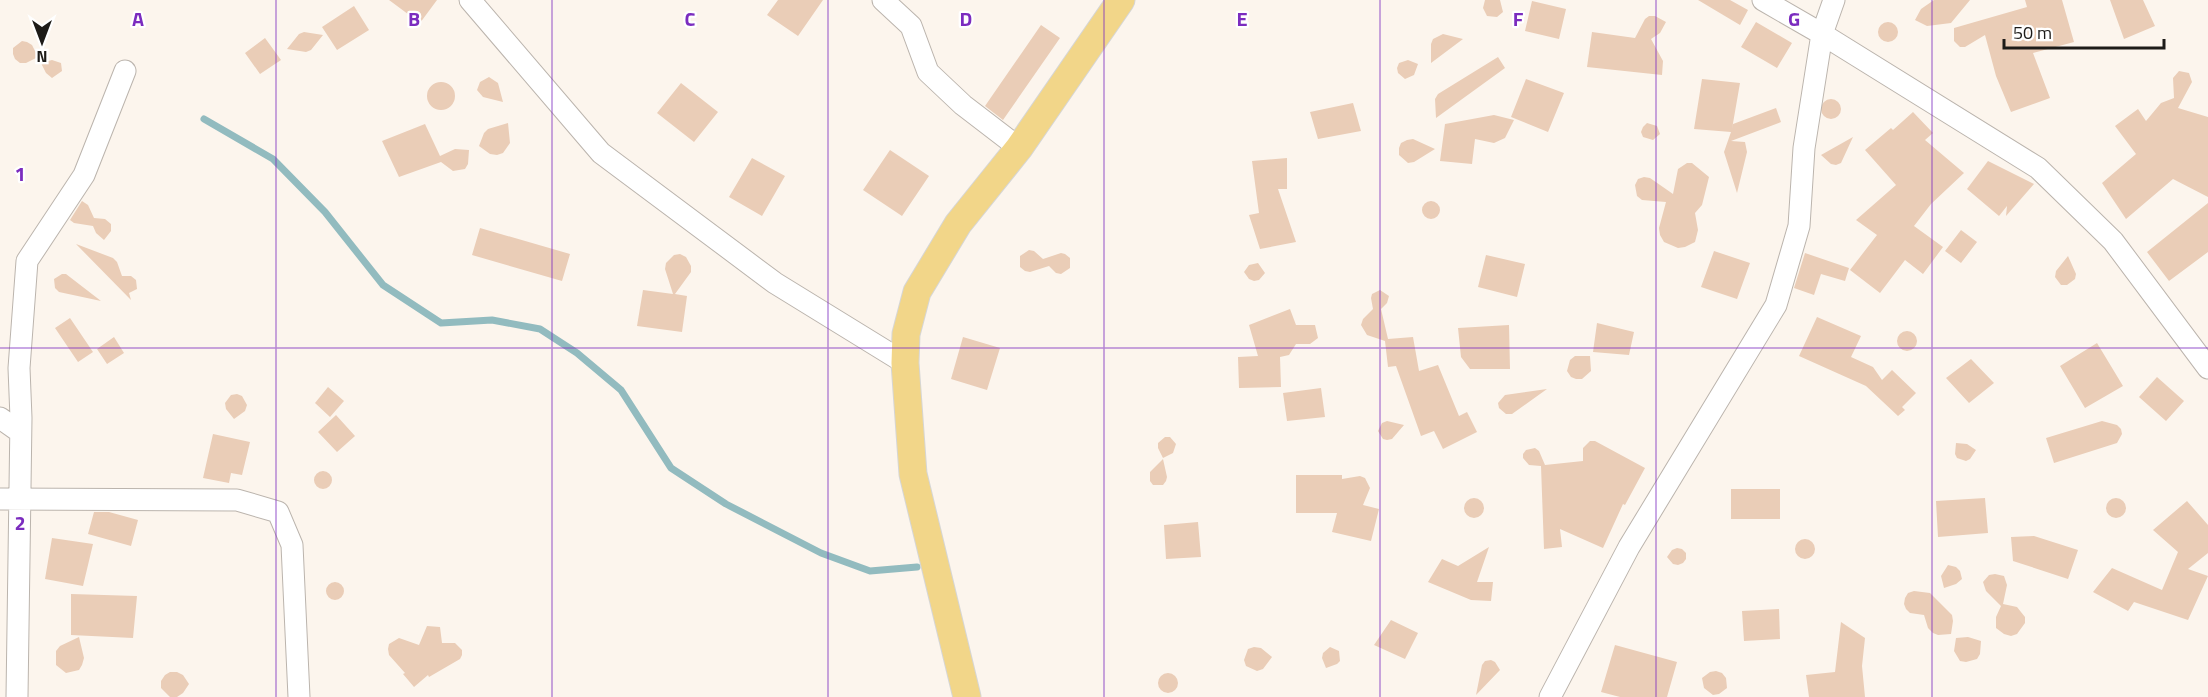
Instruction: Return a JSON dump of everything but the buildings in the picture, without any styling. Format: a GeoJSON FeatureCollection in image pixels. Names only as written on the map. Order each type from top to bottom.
{"type":"FeatureCollection","features":[{"type":"Feature","properties":{"kind":"main road"},"geometry":{"type":"LineString","coordinates":[[968,697],[912,474],[905,363],[906,334],[917,292],[958,224],[1019,148],[1121,0]]}},
{"type":"Feature","properties":{"kind":"street"},"geometry":{"type":"LineString","coordinates":[[470,0],[601,153],[775,283],[905,363]]}},
{"type":"Feature","properties":{"kind":"street"},"geometry":{"type":"LineString","coordinates":[[883,0],[911,26],[928,72],[963,105],[1019,148]]}},
{"type":"Feature","properties":{"kind":"street"},"geometry":{"type":"LineString","coordinates":[[1763,0],[2038,168],[2113,241],[2208,368]]}},
{"type":"Feature","properties":{"kind":"street"},"geometry":{"type":"LineString","coordinates":[[1550,697],[1629,547],[1776,305],[1799,226],[1804,148],[1822,34],[1834,0]]}},
{"type":"Feature","properties":{"kind":"street"},"geometry":{"type":"LineString","coordinates":[[17,697],[10,499],[20,432],[19,368],[27,261],[84,175],[125,71]]}},
{"type":"Feature","properties":{"kind":"street"},"geometry":{"type":"LineString","coordinates":[[0,418],[20,432]]}},
{"type":"Feature","properties":{"kind":"street"},"geometry":{"type":"LineString","coordinates":[[10,499],[237,500],[278,512],[292,545],[298,697]]}},
{"type":"Feature","properties":{"kind":"waterway"},"geometry":{"type":"LineString","coordinates":[[204,119],[273,159],[325,212],[383,285],[441,323],[492,320],[540,329],[577,353],[621,390],[671,468],[726,504],[821,553],[870,571],[917,567]]}}]}
